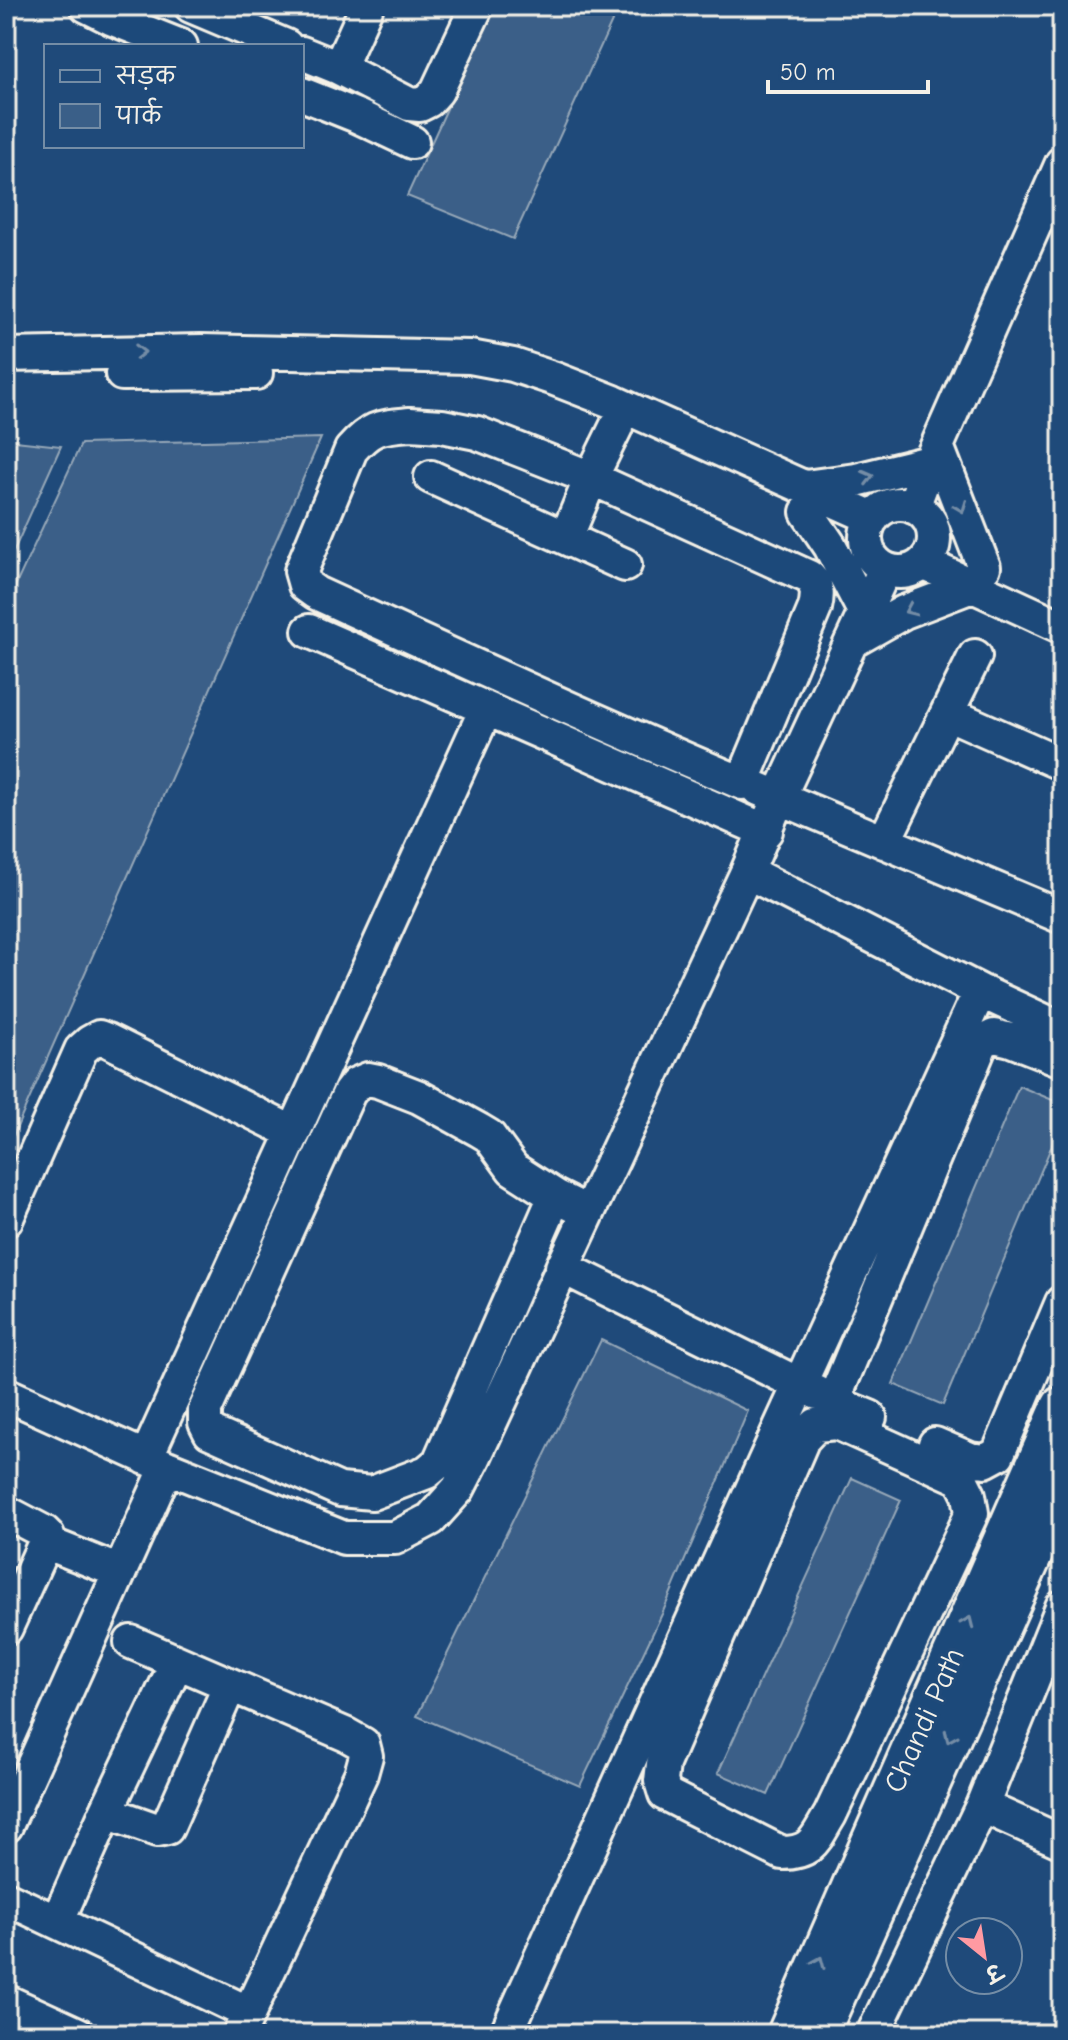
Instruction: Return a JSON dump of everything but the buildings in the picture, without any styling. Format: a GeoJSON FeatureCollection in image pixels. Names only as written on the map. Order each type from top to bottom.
{"type":"FeatureCollection","features":[{"type":"Feature","properties":{"kind":"main road","name":"Chandi Path"},"geometry":{"type":"LineString","coordinates":[[788,2034],[1062,1407]]}},
{"type":"Feature","properties":{"kind":"main road","name":"Chandi Path"},"geometry":{"type":"LineString","coordinates":[[817,2034],[1062,1487]]}},
{"type":"Feature","properties":{"kind":"street"},"geometry":{"type":"LineString","coordinates":[[191,6],[281,44]]}},
{"type":"Feature","properties":{"kind":"street"},"geometry":{"type":"LineString","coordinates":[[339,68],[367,6]]}},
{"type":"Feature","properties":{"kind":"street"},"geometry":{"type":"LineString","coordinates":[[304,54],[339,68],[402,102],[420,105],[437,91],[477,6]]}},
{"type":"Feature","properties":{"kind":"street"},"geometry":{"type":"LineString","coordinates":[[106,10],[177,44]]}},
{"type":"Feature","properties":{"kind":"street"},"geometry":{"type":"LineString","coordinates":[[304,95],[412,142]]}},
{"type":"Feature","properties":{"kind":"street"},"geometry":{"type":"LineString","coordinates":[[913,507],[933,454],[1062,163]]}},
{"type":"Feature","properties":{"kind":"street"},"geometry":{"type":"LineString","coordinates":[[6,355],[201,351],[470,357],[513,365],[614,402],[806,500],[830,546],[858,628]]}},
{"type":"Feature","properties":{"kind":"street"},"geometry":{"type":"LineString","coordinates":[[6,376],[275,373],[472,375],[558,400],[616,427],[806,500],[869,528]]}},
{"type":"Feature","properties":{"kind":"street"},"geometry":{"type":"LineString","coordinates":[[742,783],[815,608],[818,595],[809,577],[591,478],[477,433],[410,424],[378,427],[362,437],[351,450],[301,571],[305,585],[316,593],[644,742],[1062,917]]}},
{"type":"Feature","properties":{"kind":"street"},"geometry":{"type":"LineString","coordinates":[[566,538],[616,427]]}},
{"type":"Feature","properties":{"kind":"street"},"geometry":{"type":"LineString","coordinates":[[806,500],[933,454]]}},
{"type":"Feature","properties":{"kind":"street"},"geometry":{"type":"LineString","coordinates":[[933,454],[978,576]]}},
{"type":"Feature","properties":{"kind":"street"},"geometry":{"type":"LineString","coordinates":[[431,477],[625,565]]}},
{"type":"Feature","properties":{"kind":"street"},"geometry":{"type":"LineString","coordinates":[[902,504],[923,513],[933,532],[928,553],[913,569],[902,572],[885,569],[873,559],[867,549],[869,528],[881,510],[902,504]]}},
{"type":"Feature","properties":{"kind":"street"},"geometry":{"type":"LineString","coordinates":[[928,553],[978,576],[1062,627]]}},
{"type":"Feature","properties":{"kind":"street"},"geometry":{"type":"LineString","coordinates":[[6,1394],[157,1463],[344,1538],[395,1538],[431,1519],[458,1489],[885,569]]}},
{"type":"Feature","properties":{"kind":"street"},"geometry":{"type":"LineString","coordinates":[[858,628],[904,612],[978,576],[1062,603]]}},
{"type":"Feature","properties":{"kind":"street"},"geometry":{"type":"LineString","coordinates":[[309,631],[766,831]]}},
{"type":"Feature","properties":{"kind":"street"},"geometry":{"type":"LineString","coordinates":[[884,842],[975,656]]}},
{"type":"Feature","properties":{"kind":"street"},"geometry":{"type":"LineString","coordinates":[[6,1826],[120,1572],[157,1463],[169,1408],[486,709]]}},
{"type":"Feature","properties":{"kind":"street"},"geometry":{"type":"LineString","coordinates":[[947,713],[1062,764]]}},
{"type":"Feature","properties":{"kind":"street"},"geometry":{"type":"LineString","coordinates":[[747,872],[980,991],[1062,1029]]}},
{"type":"Feature","properties":{"kind":"street"},"geometry":{"type":"LineString","coordinates":[[506,2034],[628,1763],[792,1433],[816,1425],[837,1423],[961,1479],[969,1495],[972,1513],[830,1815],[811,1846],[799,1853],[782,1853],[665,1794],[661,1781],[663,1764],[792,1433],[799,1385],[980,991]]}},
{"type":"Feature","properties":{"kind":"street"},"geometry":{"type":"LineString","coordinates":[[833,1402],[982,1042],[994,1036],[1062,1060]]}},
{"type":"Feature","properties":{"kind":"street"},"geometry":{"type":"LineString","coordinates":[[6,1220],[81,1050],[99,1037],[294,1133]]}},
{"type":"Feature","properties":{"kind":"street"},"geometry":{"type":"LineString","coordinates":[[555,1196],[439,1462],[427,1472],[372,1493],[340,1490],[210,1432],[205,1422],[205,1410],[349,1093],[356,1084],[368,1079],[378,1081],[419,1097],[467,1123],[489,1136],[513,1169],[587,1212]]}},
{"type":"Feature","properties":{"kind":"street"},"geometry":{"type":"LineString","coordinates":[[562,1267],[833,1402],[970,1459],[985,1461],[998,1454],[1062,1302]]}},
{"type":"Feature","properties":{"kind":"street"},"geometry":{"type":"LineString","coordinates":[[169,1408],[205,1422]]}},
{"type":"Feature","properties":{"kind":"street"},"geometry":{"type":"LineString","coordinates":[[6,1512],[48,1536],[6,1628]]}},
{"type":"Feature","properties":{"kind":"street"},"geometry":{"type":"LineString","coordinates":[[45,1542],[120,1572]]}},
{"type":"Feature","properties":{"kind":"street"},"geometry":{"type":"LineString","coordinates":[[873,2034],[982,1806],[1062,1607]]}},
{"type":"Feature","properties":{"kind":"street"},"geometry":{"type":"LineString","coordinates":[[6,1898],[57,1922],[244,2023],[361,1774],[366,1756],[363,1744],[131,1642]]}},
{"type":"Feature","properties":{"kind":"street"},"geometry":{"type":"LineString","coordinates":[[57,1922],[177,1662]]}},
{"type":"Feature","properties":{"kind":"street"},"geometry":{"type":"LineString","coordinates":[[106,1812],[157,1830],[167,1828],[230,1685]]}},
{"type":"Feature","properties":{"kind":"street"},"geometry":{"type":"LineString","coordinates":[[628,1763],[661,1781]]}},
{"type":"Feature","properties":{"kind":"street"},"geometry":{"type":"LineString","coordinates":[[982,1806],[1062,1842]]}},
{"type":"Feature","properties":{"kind":"street"},"geometry":{"type":"LineString","coordinates":[[6,2001],[78,2034]]}},
{"type":"Feature","properties":{"kind":"green space"},"geometry":{"type":"Polygon","coordinates":[[[494,6],[619,6],[513,239],[407,196],[494,6]]]}},
{"type":"Feature","properties":{"kind":"green space"},"geometry":{"type":"Polygon","coordinates":[[[321,438],[6,1152],[6,606],[81,444],[321,438]]]}},
{"type":"Feature","properties":{"kind":"green space"},"geometry":{"type":"Polygon","coordinates":[[[6,440],[61,446],[6,568],[6,440]]]}},
{"type":"Feature","properties":{"kind":"green space"},"geometry":{"type":"Polygon","coordinates":[[[1019,1086],[1062,1104],[1062,1121],[943,1405],[893,1384],[1019,1086]]]}},
{"type":"Feature","properties":{"kind":"green space"},"geometry":{"type":"Polygon","coordinates":[[[601,1340],[748,1411],[662,1614],[580,1786],[417,1716],[601,1340]]]}},
{"type":"Feature","properties":{"kind":"green space"},"geometry":{"type":"Polygon","coordinates":[[[852,1478],[901,1500],[768,1795],[718,1773],[852,1478]]]}}]}
